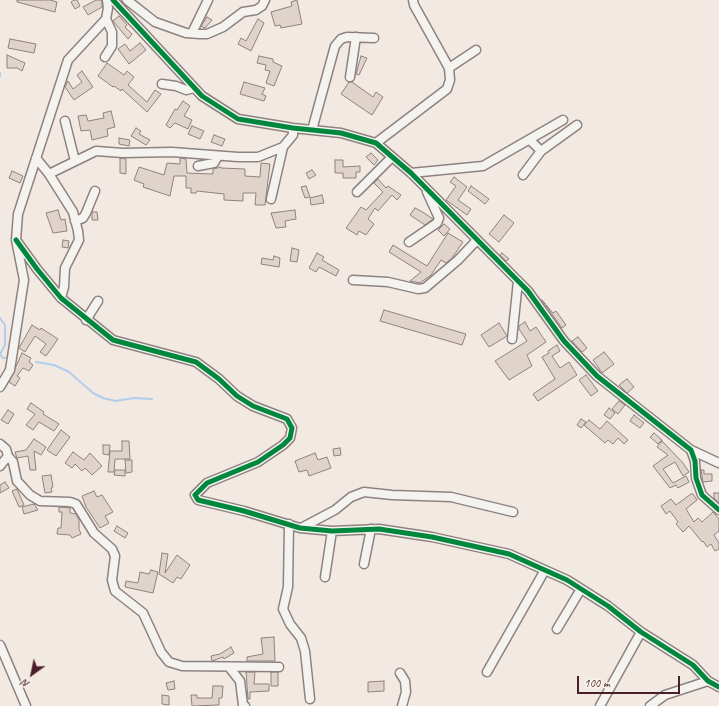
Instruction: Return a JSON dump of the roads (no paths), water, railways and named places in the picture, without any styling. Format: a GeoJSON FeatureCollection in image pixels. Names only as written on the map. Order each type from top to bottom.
{"type":"FeatureCollection","features":[{"type":"Feature","properties":{"kind":"street"},"geometry":{"type":"LineString","coordinates":[[1,383],[10,370],[24,280],[16,240],[18,214],[68,60],[106,19],[108,8],[107,0]]}},
{"type":"Feature","properties":{"kind":"street"},"geometry":{"type":"LineString","coordinates":[[112,0],[202,96],[238,119],[293,128],[341,133],[376,142],[411,173],[528,291],[564,341],[597,376],[691,450],[719,463]]}},
{"type":"Feature","properties":{"kind":"street"},"geometry":{"type":"LineString","coordinates":[[127,0],[155,22],[192,33],[206,34],[223,27],[243,12],[256,10],[262,6],[265,0]]}},
{"type":"Feature","properties":{"kind":"street"},"geometry":{"type":"LineString","coordinates":[[192,33],[208,0]]}},
{"type":"Feature","properties":{"kind":"street"},"geometry":{"type":"LineString","coordinates":[[376,142],[447,89],[450,80],[449,68],[414,5],[413,0]]}},
{"type":"Feature","properties":{"kind":"street"},"geometry":{"type":"LineString","coordinates":[[105,57],[112,46],[112,32],[106,19]]}},
{"type":"Feature","properties":{"kind":"street"},"geometry":{"type":"LineString","coordinates":[[312,130],[336,46],[341,39],[347,37],[374,38]]}},
{"type":"Feature","properties":{"kind":"street"},"geometry":{"type":"LineString","coordinates":[[350,77],[356,37]]}},
{"type":"Feature","properties":{"kind":"street"},"geometry":{"type":"LineString","coordinates":[[449,68],[476,50]]}},
{"type":"Feature","properties":{"kind":"street"},"geometry":{"type":"LineString","coordinates":[[162,84],[176,86],[186,90],[194,88]]}},
{"type":"Feature","properties":{"kind":"street"},"geometry":{"type":"LineString","coordinates":[[411,173],[483,166],[563,120]]}},
{"type":"Feature","properties":{"kind":"street"},"geometry":{"type":"LineString","coordinates":[[65,121],[75,161]]}},
{"type":"Feature","properties":{"kind":"street"},"geometry":{"type":"LineString","coordinates":[[523,175],[541,151],[577,125]]}},
{"type":"Feature","properties":{"kind":"street"},"geometry":{"type":"LineString","coordinates":[[271,199],[283,147],[293,135],[293,128]]}},
{"type":"Feature","properties":{"kind":"street"},"geometry":{"type":"LineString","coordinates":[[530,140],[541,151]]}},
{"type":"Feature","properties":{"kind":"street"},"geometry":{"type":"LineString","coordinates":[[49,174],[96,151],[123,153],[172,152],[218,156],[258,157],[283,147]]}},
{"type":"Feature","properties":{"kind":"street"},"geometry":{"type":"LineString","coordinates":[[198,166],[214,163],[218,156]]}},
{"type":"Feature","properties":{"kind":"street"},"geometry":{"type":"LineString","coordinates":[[358,192],[392,157]]}},
{"type":"Feature","properties":{"kind":"street"},"geometry":{"type":"LineString","coordinates":[[36,158],[49,174],[73,212],[75,221],[78,240],[65,268],[64,287],[61,298]]}},
{"type":"Feature","properties":{"kind":"street"},"geometry":{"type":"LineString","coordinates":[[410,242],[437,223],[439,218],[425,188]]}},
{"type":"Feature","properties":{"kind":"street"},"geometry":{"type":"LineString","coordinates":[[75,221],[82,218],[86,213],[95,190]]}},
{"type":"Feature","properties":{"kind":"street"},"geometry":{"type":"LineString","coordinates":[[16,240],[61,298],[86,320],[113,340],[196,362],[219,379],[237,396],[253,406],[287,419],[292,428],[290,438],[283,445],[258,462],[207,483],[195,495],[198,500],[244,511],[300,528],[332,531],[371,529],[432,537],[509,554],[567,580],[608,606],[641,632],[693,665],[708,681],[719,687]]}},
{"type":"Feature","properties":{"kind":"street"},"geometry":{"type":"LineString","coordinates":[[353,280],[388,282],[418,290],[424,288],[458,260],[477,240]]}},
{"type":"Feature","properties":{"kind":"street"},"geometry":{"type":"LineString","coordinates":[[512,339],[518,281]]}},
{"type":"Feature","properties":{"kind":"street"},"geometry":{"type":"LineString","coordinates":[[86,320],[98,301]]}},
{"type":"Feature","properties":{"kind":"street"},"geometry":{"type":"LineString","coordinates":[[0,444],[6,449],[8,456],[13,462],[17,481],[30,495],[40,500],[70,502],[76,504],[94,533],[112,548],[115,556],[112,580],[115,591],[142,613],[161,652],[169,662],[182,666],[279,667]]}},
{"type":"Feature","properties":{"kind":"street"},"geometry":{"type":"LineString","coordinates":[[691,450],[695,461],[696,478],[702,495],[719,510]]}},
{"type":"Feature","properties":{"kind":"street"},"geometry":{"type":"LineString","coordinates":[[0,466],[8,456]]}},
{"type":"Feature","properties":{"kind":"street"},"geometry":{"type":"LineString","coordinates":[[300,528],[335,510],[351,497],[364,492],[451,498],[513,512]]}},
{"type":"Feature","properties":{"kind":"street"},"geometry":{"type":"LineString","coordinates":[[289,524],[288,587],[283,609],[290,624],[301,638],[305,651],[310,699]]}},
{"type":"Feature","properties":{"kind":"street"},"geometry":{"type":"LineString","coordinates":[[364,564],[371,529]]}},
{"type":"Feature","properties":{"kind":"street"},"geometry":{"type":"LineString","coordinates":[[325,577],[332,531]]}},
{"type":"Feature","properties":{"kind":"street"},"geometry":{"type":"LineString","coordinates":[[488,672],[545,570]]}},
{"type":"Feature","properties":{"kind":"street"},"geometry":{"type":"LineString","coordinates":[[557,629],[581,589]]}},
{"type":"Feature","properties":{"kind":"street"},"geometry":{"type":"LineString","coordinates":[[600,706],[641,632]]}},
{"type":"Feature","properties":{"kind":"street"},"geometry":{"type":"LineString","coordinates":[[0,645],[26,706]]}},
{"type":"Feature","properties":{"kind":"street"},"geometry":{"type":"LineString","coordinates":[[229,667],[240,681],[243,705],[245,706]]}},
{"type":"Feature","properties":{"kind":"street"},"geometry":{"type":"LineString","coordinates":[[400,673],[406,687],[402,706]]}},
{"type":"Feature","properties":{"kind":"street"},"geometry":{"type":"LineString","coordinates":[[650,706],[665,695],[708,681]]}},
{"type":"Feature","properties":{"kind":"waterway"},"geometry":{"type":"LineString","coordinates":[[0,318],[5,325],[5,345],[0,354],[3,358],[8,358]]}},
{"type":"Feature","properties":{"kind":"waterway"},"geometry":{"type":"LineString","coordinates":[[36,362],[54,365],[69,372],[93,393],[103,398],[116,401],[134,398],[152,399]]}}]}
